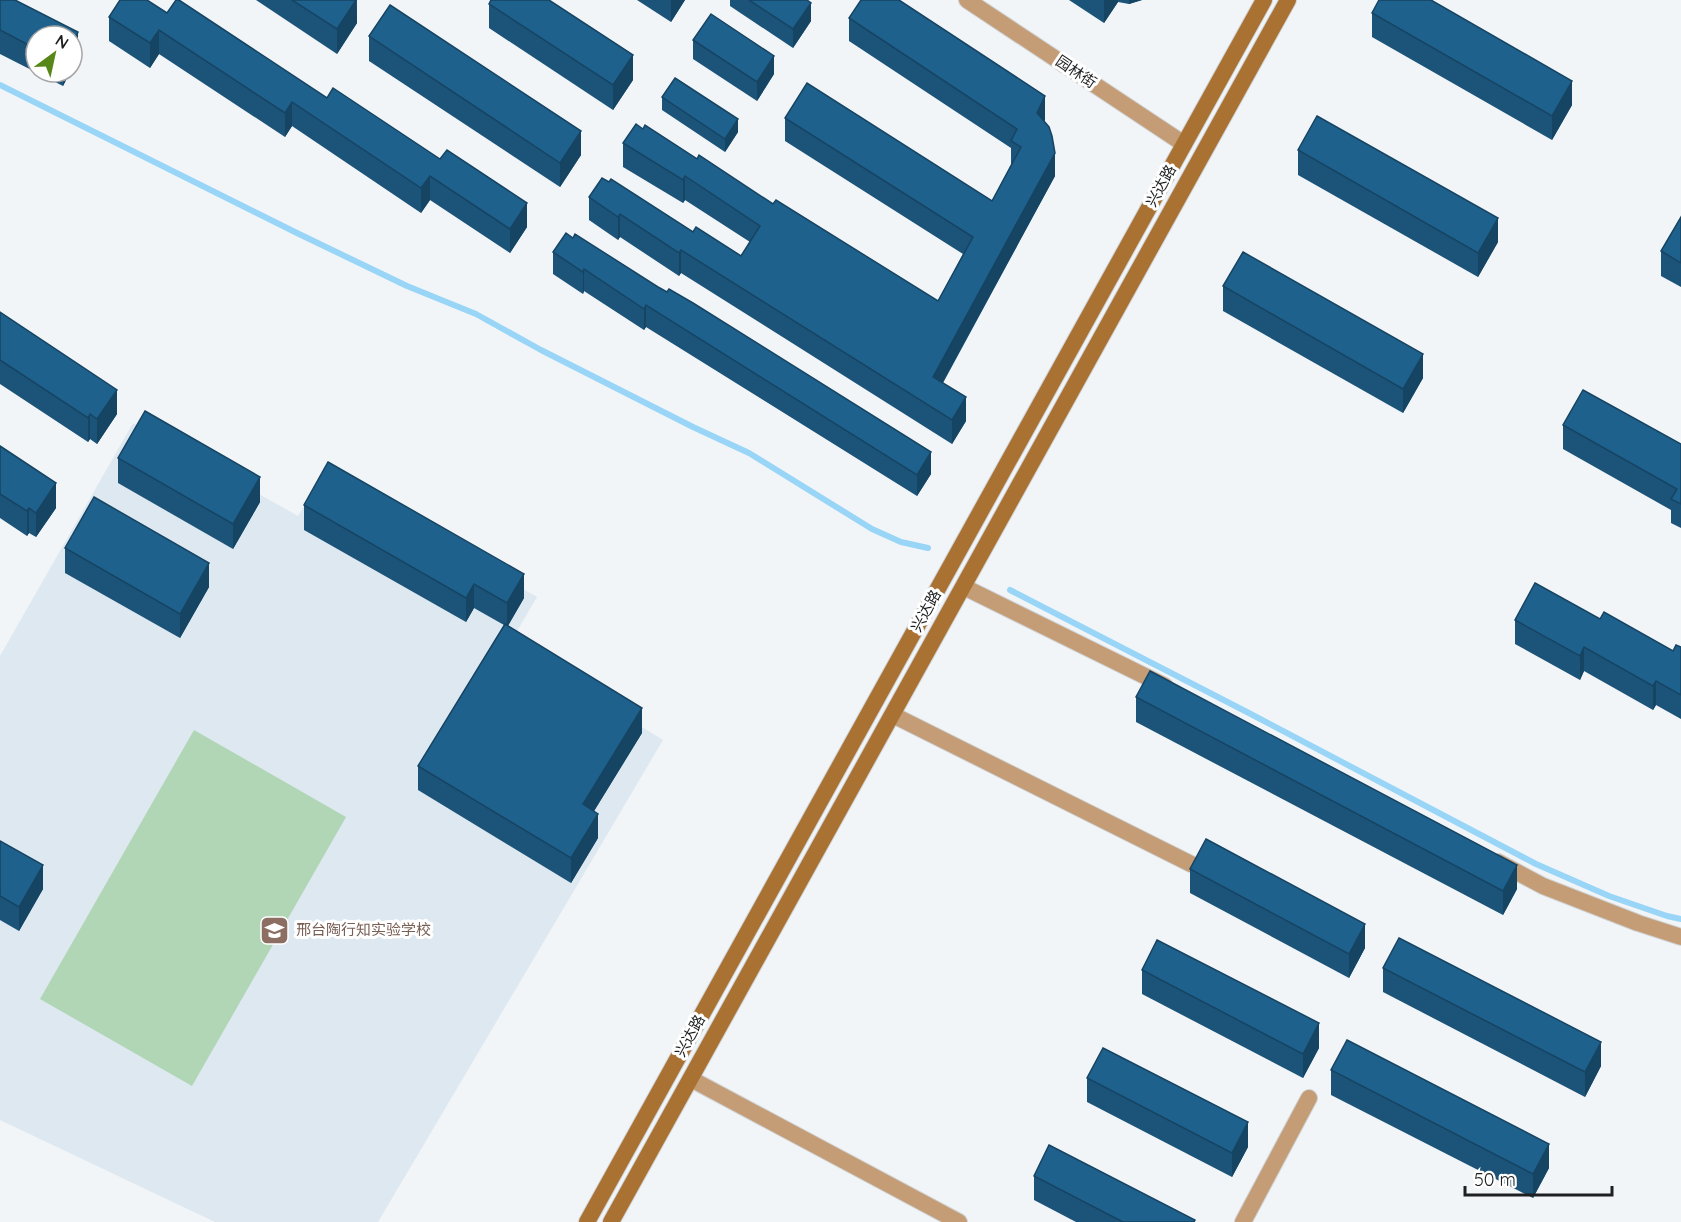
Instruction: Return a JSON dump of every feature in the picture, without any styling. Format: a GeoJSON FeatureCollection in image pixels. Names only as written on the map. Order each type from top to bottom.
{"type":"FeatureCollection","features":[{"type":"Feature","properties":{"kind":"main road","name":"兴达路"},"geometry":{"type":"LineString","coordinates":[[586,1222],[1264,0]]}},
{"type":"Feature","properties":{"kind":"main road","name":"兴达路"},"geometry":{"type":"LineString","coordinates":[[611,1222],[1288,0]]}},
{"type":"Feature","properties":{"kind":"street","name":"园林街"},"geometry":{"type":"LineString","coordinates":[[967,0],[1184,144]]}},
{"type":"Feature","properties":{"kind":"street"},"geometry":{"type":"LineString","coordinates":[[964,587],[1183,696]]}},
{"type":"Feature","properties":{"kind":"street"},"geometry":{"type":"LineString","coordinates":[[893,715],[1191,864]]}},
{"type":"Feature","properties":{"kind":"street"},"geometry":{"type":"LineString","coordinates":[[1479,852],[1543,886],[1681,937]]}},
{"type":"Feature","properties":{"kind":"street"},"geometry":{"type":"LineString","coordinates":[[691,1079],[958,1222]]}},
{"type":"Feature","properties":{"kind":"street"},"geometry":{"type":"LineString","coordinates":[[1243,1222],[1309,1098]]}},
{"type":"Feature","properties":{"kind":"shaded area","name":"邢台陶行知实验学校"},"geometry":{"type":"Polygon","coordinates":[[[133,423],[298,516],[323,476],[537,597],[509,645],[663,740],[378,1222],[215,1222],[0,1120],[0,656],[133,423]]]}},
{"type":"Feature","properties":{"kind":"green space"},"geometry":{"type":"Polygon","coordinates":[[[194,730],[346,817],[192,1086],[40,999],[194,730]]]}},
{"type":"Feature","properties":{"kind":"building"},"geometry":{"type":"Polygon","coordinates":[[[0,0],[15,0],[62,24],[24,24],[24,43],[0,30],[0,0]]]}},
{"type":"Feature","properties":{"kind":"building"},"geometry":{"type":"Polygon","coordinates":[[[120,0],[147,0],[167,13],[176,0],[179,0],[327,98],[333,88],[440,159],[447,150],[527,203],[510,229],[430,176],[421,188],[292,102],[285,113],[159,30],[150,43],[109,17],[120,0]]]}},
{"type":"Feature","properties":{"kind":"building"},"geometry":{"type":"Polygon","coordinates":[[[292,0],[356,0],[337,29],[292,0]]]}},
{"type":"Feature","properties":{"kind":"building"},"geometry":{"type":"Polygon","coordinates":[[[491,0],[549,0],[633,55],[613,85],[489,4],[491,0]]]}},
{"type":"Feature","properties":{"kind":"building"},"geometry":{"type":"Polygon","coordinates":[[[749,0],[807,0],[811,3],[793,29],[749,0]]]}},
{"type":"Feature","properties":{"kind":"building"},"geometry":{"type":"Polygon","coordinates":[[[861,0],[899,0],[1045,96],[1037,113],[1049,127],[1055,153],[933,377],[966,397],[952,420],[681,250],[679,253],[620,214],[618,217],[589,197],[602,178],[609,182],[611,179],[693,232],[696,227],[741,256],[760,226],[685,176],[683,180],[623,143],[636,124],[643,129],[645,125],[697,159],[699,155],[773,204],[776,200],[938,301],[973,237],[785,118],[807,83],[992,201],[1021,147],[1011,141],[1017,129],[849,18],[861,0]]]}},
{"type":"Feature","properties":{"kind":"building"},"geometry":{"type":"Polygon","coordinates":[[[1379,0],[1431,0],[1572,81],[1552,116],[1372,13],[1379,0]]]}},
{"type":"Feature","properties":{"kind":"building"},"geometry":{"type":"Polygon","coordinates":[[[390,5],[581,131],[560,163],[369,36],[390,5]]]}},
{"type":"Feature","properties":{"kind":"building"},"geometry":{"type":"Polygon","coordinates":[[[711,14],[774,56],[757,82],[693,40],[711,14]]]}},
{"type":"Feature","properties":{"kind":"building"},"geometry":{"type":"Polygon","coordinates":[[[675,78],[738,119],[725,139],[662,97],[675,78]]]}},
{"type":"Feature","properties":{"kind":"building"},"geometry":{"type":"Polygon","coordinates":[[[1317,116],[1498,218],[1478,253],[1298,150],[1317,116]]]}},
{"type":"Feature","properties":{"kind":"building"},"geometry":{"type":"Polygon","coordinates":[[[1681,217],[1681,263],[1661,251],[1681,217]]]}},
{"type":"Feature","properties":{"kind":"building"},"geometry":{"type":"Polygon","coordinates":[[[566,233],[573,238],[575,234],[658,287],[667,292],[669,289],[693,303],[931,452],[917,475],[646,305],[644,309],[584,269],[583,272],[553,252],[566,233]]]}},
{"type":"Feature","properties":{"kind":"building"},"geometry":{"type":"Polygon","coordinates":[[[1243,252],[1423,354],[1403,389],[1223,286],[1243,252]]]}},
{"type":"Feature","properties":{"kind":"building"},"geometry":{"type":"Polygon","coordinates":[[[0,312],[117,390],[97,419],[90,414],[88,418],[0,360],[0,312]]]}},
{"type":"Feature","properties":{"kind":"building"},"geometry":{"type":"Polygon","coordinates":[[[1583,390],[1681,444],[1681,504],[1671,499],[1677,489],[1563,425],[1583,390]]]}},
{"type":"Feature","properties":{"kind":"building"},"geometry":{"type":"Polygon","coordinates":[[[145,411],[260,477],[233,524],[118,458],[145,411]]]}},
{"type":"Feature","properties":{"kind":"building"},"geometry":{"type":"Polygon","coordinates":[[[0,446],[56,483],[36,513],[29,508],[27,511],[0,494],[0,446]]]}},
{"type":"Feature","properties":{"kind":"building"},"geometry":{"type":"Polygon","coordinates":[[[328,462],[524,574],[507,603],[474,584],[466,598],[304,505],[328,462]]]}},
{"type":"Feature","properties":{"kind":"building"},"geometry":{"type":"Polygon","coordinates":[[[94,497],[209,563],[180,614],[65,548],[94,497]]]}},
{"type":"Feature","properties":{"kind":"building"},"geometry":{"type":"Polygon","coordinates":[[[1535,583],[1600,619],[1604,612],[1673,651],[1676,645],[1681,647],[1681,695],[1656,681],[1653,686],[1584,647],[1580,656],[1515,620],[1535,583]]]}},
{"type":"Feature","properties":{"kind":"building"},"geometry":{"type":"Polygon","coordinates":[[[505,624],[642,708],[583,804],[598,814],[571,858],[418,766],[505,624]]]}},
{"type":"Feature","properties":{"kind":"building"},"geometry":{"type":"Polygon","coordinates":[[[1150,671],[1517,865],[1503,891],[1136,697],[1150,671]]]}},
{"type":"Feature","properties":{"kind":"building"},"geometry":{"type":"Polygon","coordinates":[[[1206,839],[1365,924],[1349,954],[1190,869],[1206,839]]]}},
{"type":"Feature","properties":{"kind":"building"},"geometry":{"type":"Polygon","coordinates":[[[0,841],[43,865],[19,907],[0,896],[0,841]]]}},
{"type":"Feature","properties":{"kind":"building"},"geometry":{"type":"Polygon","coordinates":[[[1399,938],[1601,1042],[1585,1072],[1383,968],[1399,938]]]}},
{"type":"Feature","properties":{"kind":"building"},"geometry":{"type":"Polygon","coordinates":[[[1157,940],[1319,1023],[1303,1054],[1142,970],[1157,940]]]}},
{"type":"Feature","properties":{"kind":"building"},"geometry":{"type":"Polygon","coordinates":[[[1347,1040],[1549,1144],[1533,1174],[1331,1070],[1347,1040]]]}},
{"type":"Feature","properties":{"kind":"building"},"geometry":{"type":"Polygon","coordinates":[[[1103,1048],[1248,1122],[1232,1153],[1087,1078],[1103,1048]]]}},
{"type":"Feature","properties":{"kind":"building"},"geometry":{"type":"Polygon","coordinates":[[[1049,1145],[1195,1220],[1194,1222],[1123,1222],[1034,1176],[1049,1145]]]}},
{"type":"Feature","properties":{"kind":"waterway"},"geometry":{"type":"LineString","coordinates":[[0,85],[407,286],[476,314],[541,350],[749,453],[872,529],[901,542],[928,548]]}},
{"type":"Feature","properties":{"kind":"waterway"},"geometry":{"type":"LineString","coordinates":[[1010,590],[1536,864],[1609,896],[1681,919]]}},
{"type":"Feature","properties":{"kind":"place","name":"邢台陶行知实验学校"},"geometry":{"type":"Point","coordinates":[275,930]}}]}
